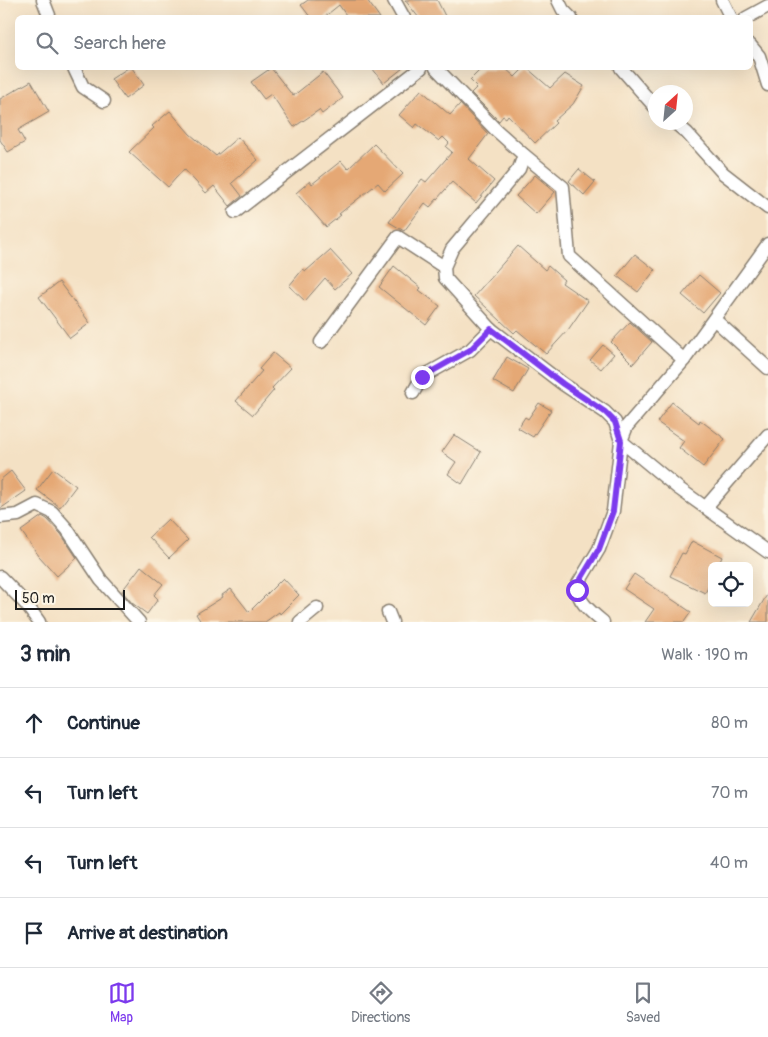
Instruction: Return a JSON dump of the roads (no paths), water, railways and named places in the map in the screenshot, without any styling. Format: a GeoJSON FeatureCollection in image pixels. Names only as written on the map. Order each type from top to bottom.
{"type":"FeatureCollection","features":[{"type":"Feature","properties":{"kind":"street"},"geometry":{"type":"LineString","coordinates":[[43,0],[49,15]]}},
{"type":"Feature","properties":{"kind":"street"},"geometry":{"type":"LineString","coordinates":[[394,0],[402,15]]}},
{"type":"Feature","properties":{"kind":"street"},"geometry":{"type":"LineString","coordinates":[[558,0],[568,15]]}},
{"type":"Feature","properties":{"kind":"street"},"geometry":{"type":"LineString","coordinates":[[722,0],[730,15]]}},
{"type":"Feature","properties":{"kind":"street"},"geometry":{"type":"LineString","coordinates":[[752,15],[768,6]]}},
{"type":"Feature","properties":{"kind":"street"},"geometry":{"type":"LineString","coordinates":[[753,49],[759,56],[768,85]]}},
{"type":"Feature","properties":{"kind":"street"},"geometry":{"type":"LineString","coordinates":[[75,70],[83,87],[104,101]]}},
{"type":"Feature","properties":{"kind":"street"},"geometry":{"type":"LineString","coordinates":[[235,212],[418,70]]}},
{"type":"Feature","properties":{"kind":"street"},"geometry":{"type":"LineString","coordinates":[[438,70],[496,130],[563,187],[569,256],[684,360]]}},
{"type":"Feature","properties":{"kind":"street"},"geometry":{"type":"LineString","coordinates":[[622,70],[648,99]]}},
{"type":"Feature","properties":{"kind":"street"},"geometry":{"type":"LineString","coordinates":[[683,130],[723,174],[768,208]]}},
{"type":"Feature","properties":{"kind":"street"},"geometry":{"type":"LineString","coordinates":[[524,155],[519,169],[452,248],[444,266],[445,278],[491,329],[563,384],[605,412],[615,422],[621,441],[678,488],[768,552]]}},
{"type":"Feature","properties":{"kind":"street"},"geometry":{"type":"LineString","coordinates":[[321,342],[398,237],[444,266]]}},
{"type":"Feature","properties":{"kind":"street"},"geometry":{"type":"LineString","coordinates":[[603,622],[579,597],[577,590],[578,584],[599,549],[613,511],[621,441],[627,426],[684,360],[768,244]]}},
{"type":"Feature","properties":{"kind":"street"},"geometry":{"type":"LineString","coordinates":[[714,318],[768,368]]}},
{"type":"Feature","properties":{"kind":"street"},"geometry":{"type":"LineString","coordinates":[[414,393],[422,377],[470,350],[491,329]]}},
{"type":"Feature","properties":{"kind":"street"},"geometry":{"type":"LineString","coordinates":[[706,507],[768,435]]}},
{"type":"Feature","properties":{"kind":"street"},"geometry":{"type":"LineString","coordinates":[[0,517],[18,514],[37,505],[52,512],[67,529],[101,580],[139,622]]}},
{"type":"Feature","properties":{"kind":"street"},"geometry":{"type":"LineString","coordinates":[[0,577],[26,604],[39,622]]}},
{"type":"Feature","properties":{"kind":"street"},"geometry":{"type":"LineString","coordinates":[[300,622],[317,608]]}}]}
